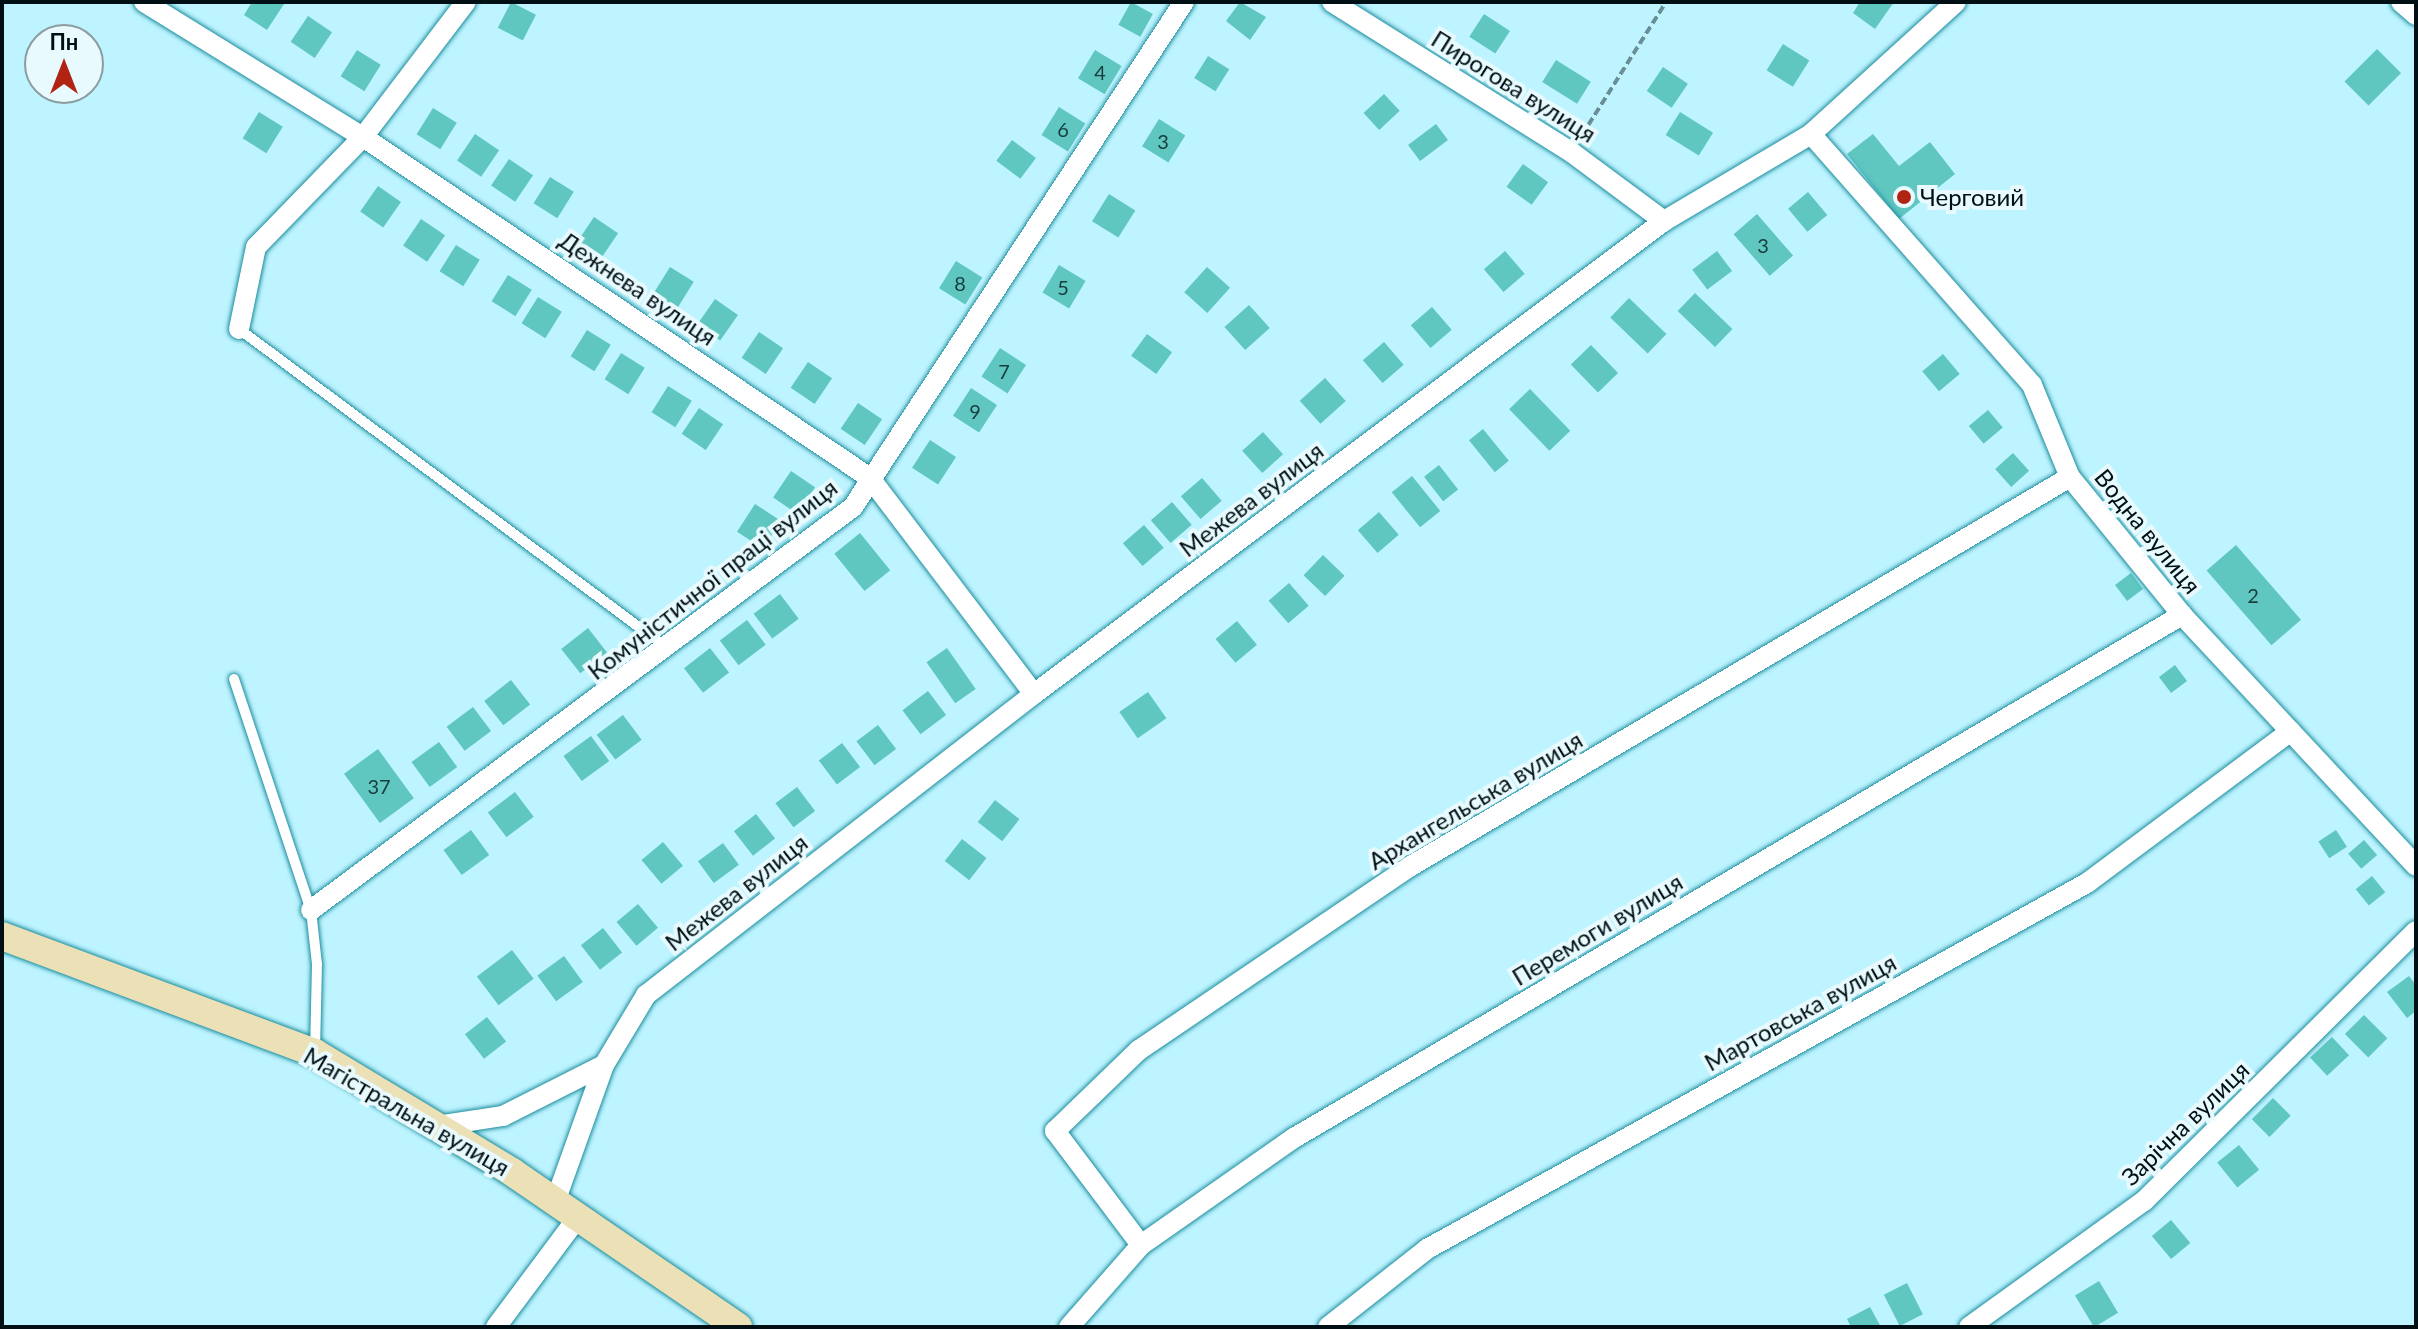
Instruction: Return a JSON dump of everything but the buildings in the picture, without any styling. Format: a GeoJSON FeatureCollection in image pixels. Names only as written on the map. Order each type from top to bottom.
{"type":"FeatureCollection","features":[{"type":"Feature","properties":{"kind":"main road","name":"Магістральна вулиця"},"geometry":{"type":"LineString","coordinates":[[2,936],[315,1053],[437,1126],[567,1210],[738,1327]]}},
{"type":"Feature","properties":{"kind":"street","name":"Дежнева вулиця"},"geometry":{"type":"LineString","coordinates":[[144,2],[363,137],[870,478],[1034,694]]}},
{"type":"Feature","properties":{"kind":"street"},"geometry":{"type":"LineString","coordinates":[[239,329],[256,247],[363,137],[466,2]]}},
{"type":"Feature","properties":{"kind":"street","name":"Комуністичної праці вулиця"},"geometry":{"type":"LineString","coordinates":[[311,910],[668,649],[853,507],[1184,2]]}},
{"type":"Feature","properties":{"kind":"street","name":"Пирогова вулиця"},"geometry":{"type":"LineString","coordinates":[[1332,2],[1571,152],[1664,221]]}},
{"type":"Feature","properties":{"kind":"street"},"geometry":{"type":"LineString","coordinates":[[2401,2],[2416,15]]}},
{"type":"Feature","properties":{"kind":"street","name":"Межева вулиця"},"geometry":{"type":"LineString","coordinates":[[496,1327],[567,1210],[604,1065],[646,995],[1034,694],[1664,221],[1811,134],[1947,4]]}},
{"type":"Feature","properties":{"kind":"street","name":"Водна вулиця"},"geometry":{"type":"LineString","coordinates":[[1811,134],[2032,385],[2070,477],[2182,615],[2416,866]]}},
{"type":"Feature","properties":{"kind":"street","name":"Архангельська вулиця"},"geometry":{"type":"LineString","coordinates":[[1141,1245],[1055,1131],[1139,1050],[1411,866],[2070,477]]}},
{"type":"Feature","properties":{"kind":"street","name":"Перемоги вулиця"},"geometry":{"type":"LineString","coordinates":[[1069,1327],[1141,1245],[1294,1138],[2182,615]]}},
{"type":"Feature","properties":{"kind":"street","name":"Мартовська вулиця"},"geometry":{"type":"LineString","coordinates":[[1328,1327],[1427,1249],[2087,883],[2291,731]]}},
{"type":"Feature","properties":{"kind":"street","name":"Зарічна вулиця"},"geometry":{"type":"LineString","coordinates":[[1969,1327],[2144,1201],[2416,931]]}},
{"type":"Feature","properties":{"kind":"street"},"geometry":{"type":"LineString","coordinates":[[437,1126],[503,1116],[604,1065]]}},
{"type":"Feature","properties":{"kind":"lane"},"geometry":{"type":"LineString","coordinates":[[239,329],[668,649]]}},
{"type":"Feature","properties":{"kind":"lane"},"geometry":{"type":"LineString","coordinates":[[234,679],[311,910],[317,964],[315,1053]]}},
{"type":"Feature","properties":{"kind":"path"},"geometry":{"type":"LineString","coordinates":[[1571,152],[1666,2]]}},
{"type":"Feature","properties":{"kind":"place","name":"Черговий"},"geometry":{"type":"Point","coordinates":[1904,197]}}]}
